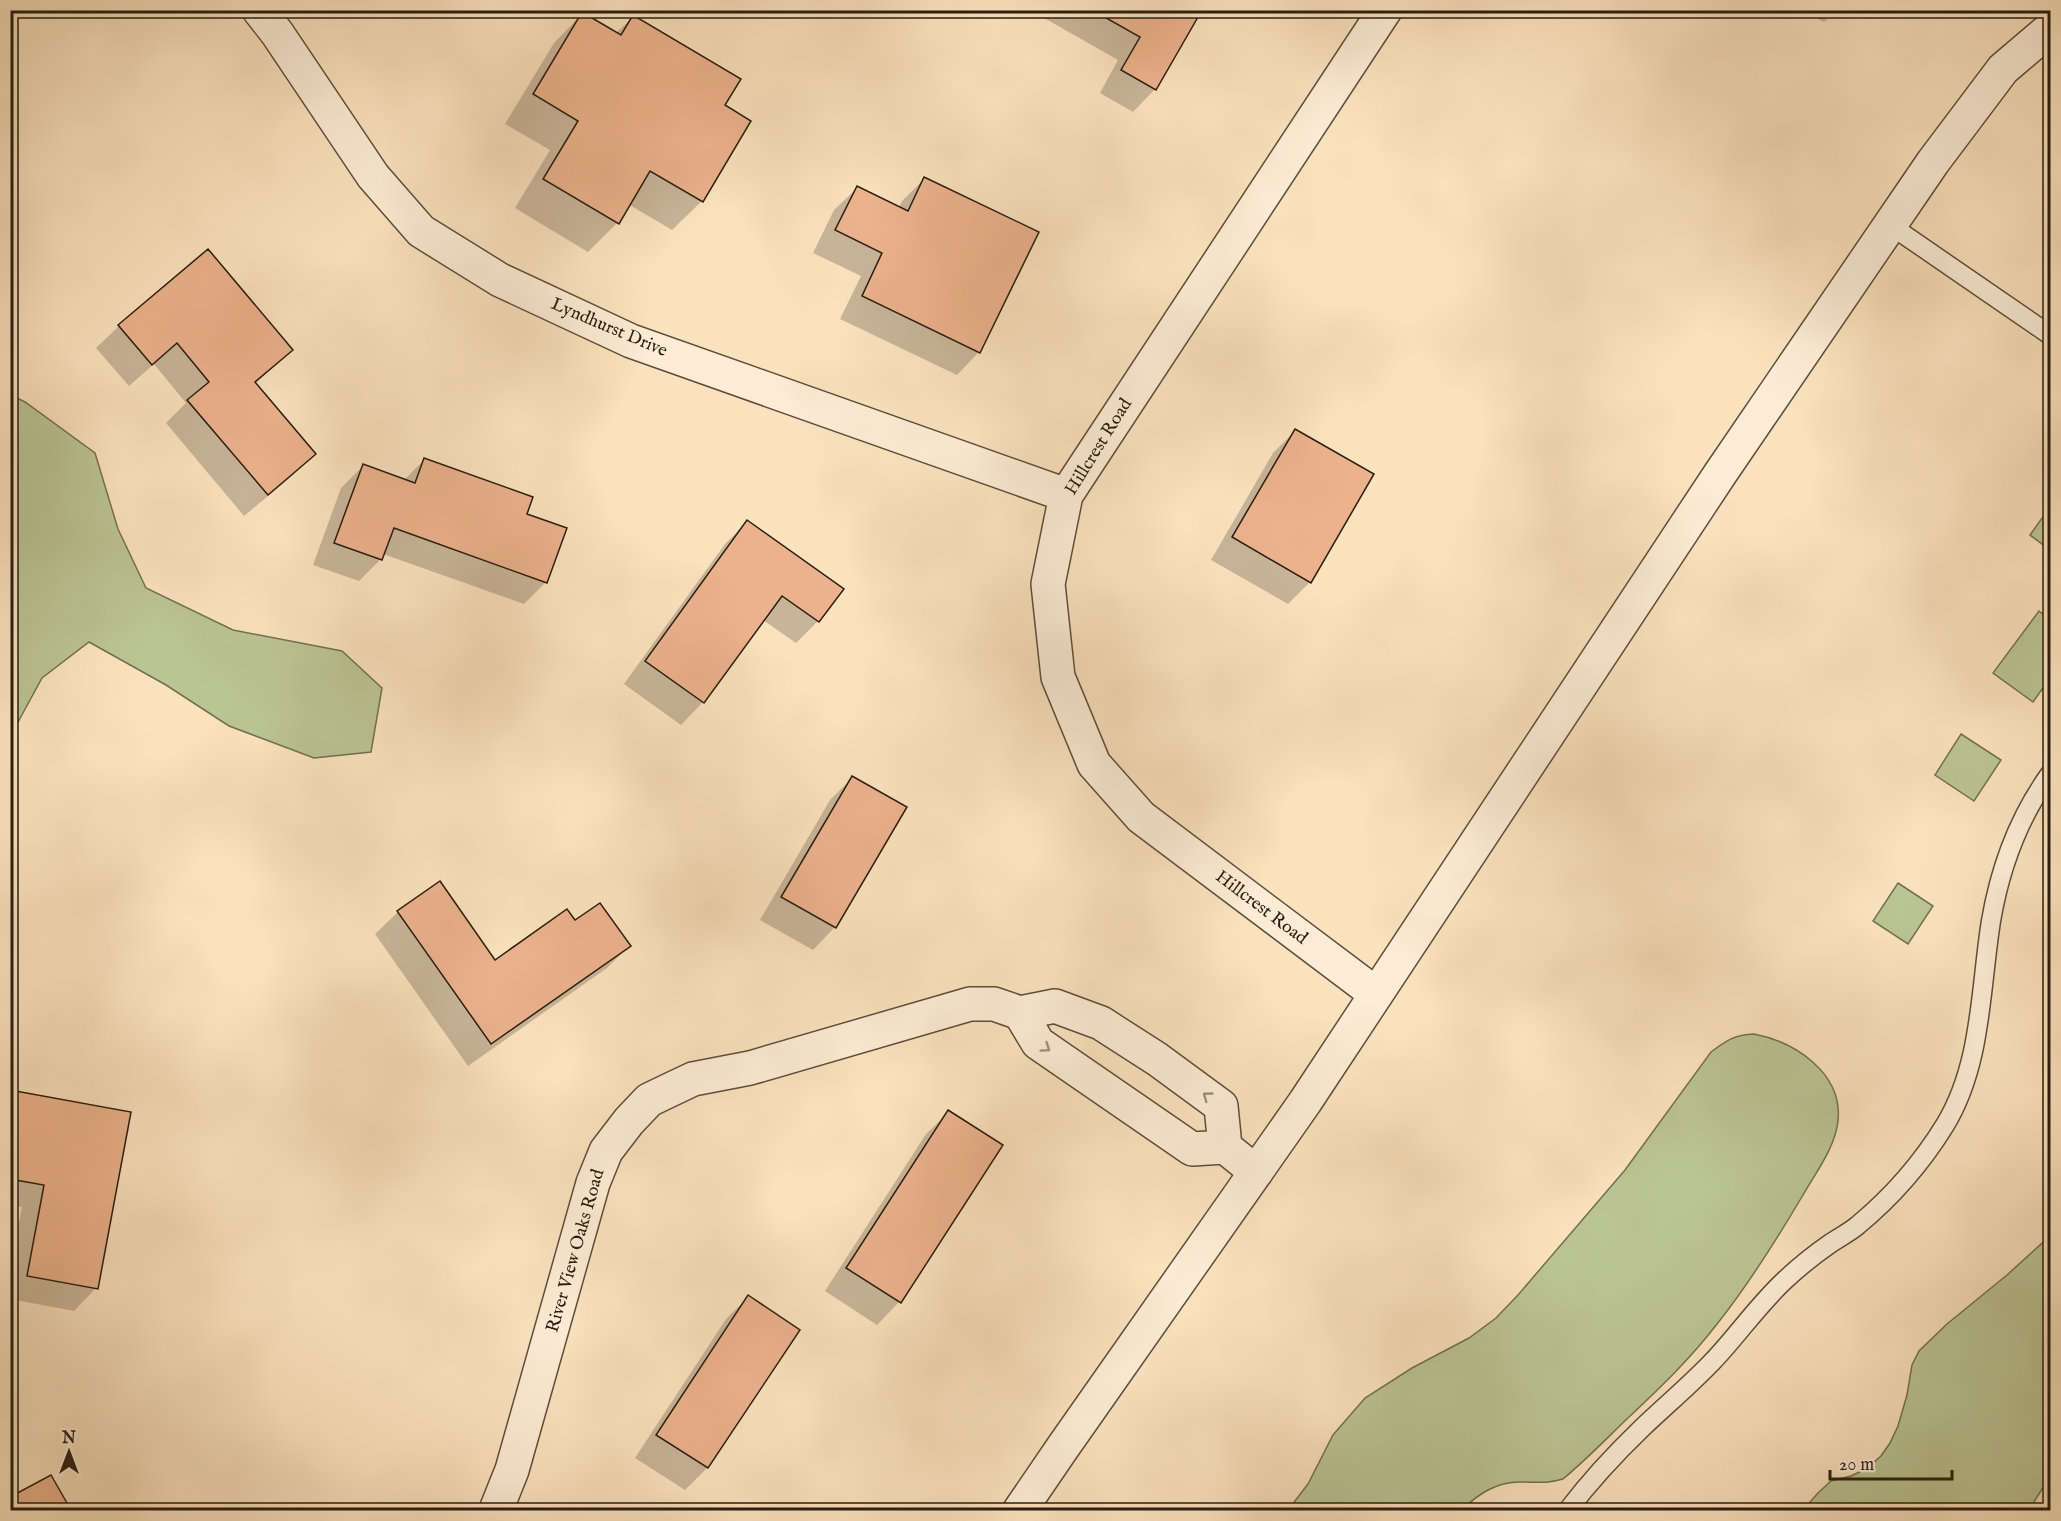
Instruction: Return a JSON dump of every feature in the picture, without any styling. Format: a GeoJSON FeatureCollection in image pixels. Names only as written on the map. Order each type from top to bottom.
{"type":"FeatureCollection","features":[{"type":"Feature","properties":{"kind":"street","name":"Lyndhurst Drive"},"geometry":{"type":"LineString","coordinates":[[259,10],[374,176],[421,231],[501,280],[631,341],[1066,495]]}},
{"type":"Feature","properties":{"kind":"street","name":"Hillcrest Road"},"geometry":{"type":"LineString","coordinates":[[1376,994],[1141,817],[1094,764],[1058,677],[1048,584],[1066,495],[1385,10]]}},
{"type":"Feature","properties":{"kind":"street"},"geometry":{"type":"LineString","coordinates":[[1020,1510],[1256,1172],[1716,479],[1890,225],[2002,69],[2050,29]]}},
{"type":"Feature","properties":{"kind":"street","name":"River View Oaks Road"},"geometry":{"type":"LineString","coordinates":[[496,1510],[512,1470],[593,1183],[606,1151],[649,1100],[693,1079],[750,1068],[970,1004],[994,1004],[1020,1013]]}},
{"type":"Feature","properties":{"kind":"street"},"geometry":{"type":"LineString","coordinates":[[1225,1147],[1221,1106],[1157,1059],[1101,1023],[1055,1006],[1020,1013],[1038,1043],[1192,1149],[1225,1147],[1256,1172]]}},
{"type":"Feature","properties":{"kind":"lane"},"geometry":{"type":"LineString","coordinates":[[1890,225],[2050,335]]}},
{"type":"Feature","properties":{"kind":"lane"},"geometry":{"type":"LineString","coordinates":[[1568,1510],[1586,1487],[1642,1428],[1711,1363],[1784,1281],[1830,1244],[1857,1226],[1901,1185],[1933,1143],[1958,1101],[1971,1065],[1991,920],[2013,839],[2050,774]]}},
{"type":"Feature","properties":{"kind":"green space"},"geometry":{"type":"Polygon","coordinates":[[[11,395],[25,402],[95,453],[118,529],[146,588],[233,630],[342,651],[382,688],[371,752],[314,758],[229,726],[166,685],[89,642],[42,678],[11,735],[11,395]]]}},
{"type":"Feature","properties":{"kind":"green space"},"geometry":{"type":"Polygon","coordinates":[[[2050,507],[2050,550],[2030,535],[2050,507]]]}},
{"type":"Feature","properties":{"kind":"green space"},"geometry":{"type":"Polygon","coordinates":[[[2039,611],[2050,620],[2050,678],[2033,702],[1993,673],[2039,611]]]}},
{"type":"Feature","properties":{"kind":"green space"},"geometry":{"type":"Polygon","coordinates":[[[1961,734],[2001,760],[1974,801],[1935,775],[1961,734]]]}},
{"type":"Feature","properties":{"kind":"green space"},"geometry":{"type":"Polygon","coordinates":[[[1898,883],[1933,906],[1908,944],[1873,921],[1898,883]]]}},
{"type":"Feature","properties":{"kind":"green space"},"geometry":{"type":"Polygon","coordinates":[[[1754,1034],[1770,1038],[1800,1052],[1824,1074],[1833,1088],[1838,1104],[1836,1131],[1824,1160],[1762,1261],[1717,1324],[1675,1372],[1563,1479],[1503,1484],[1481,1494],[1462,1510],[1288,1510],[1308,1484],[1333,1435],[1365,1398],[1412,1368],[1469,1338],[1496,1318],[1625,1170],[1711,1052],[1731,1039],[1754,1034]]]}},
{"type":"Feature","properties":{"kind":"green space"},"geometry":{"type":"Polygon","coordinates":[[[2050,1236],[2050,1465],[2049,1478],[2029,1510],[1803,1510],[1831,1481],[1866,1469],[1881,1456],[1898,1426],[1907,1395],[1912,1365],[1919,1351],[1947,1324],[2050,1236]]]}},
{"type":"Feature","properties":{"kind":"building"},"geometry":{"type":"Polygon","coordinates":[[[1092,10],[1202,10],[1156,90],[1121,70],[1140,37],[1092,10]]]}},
{"type":"Feature","properties":{"kind":"building"},"geometry":{"type":"Polygon","coordinates":[[[582,12],[621,35],[633,15],[741,79],[725,105],[751,121],[703,202],[650,171],[619,224],[543,179],[578,121],[533,94],[582,12]]]}},
{"type":"Feature","properties":{"kind":"building"},"geometry":{"type":"Polygon","coordinates":[[[924,177],[1039,232],[980,353],[862,296],[882,253],[835,230],[857,186],[908,211],[924,177]]]}},
{"type":"Feature","properties":{"kind":"building"},"geometry":{"type":"Polygon","coordinates":[[[208,249],[293,350],[255,382],[316,454],[268,495],[187,400],[209,382],[177,343],[152,365],[118,325],[208,249]]]}},
{"type":"Feature","properties":{"kind":"building"},"geometry":{"type":"Polygon","coordinates":[[[1295,429],[1374,474],[1311,583],[1232,537],[1295,429]]]}},
{"type":"Feature","properties":{"kind":"building"},"geometry":{"type":"Polygon","coordinates":[[[424,458],[533,497],[527,514],[567,528],[547,583],[394,528],[382,560],[334,543],[363,464],[415,483],[424,458]]]}},
{"type":"Feature","properties":{"kind":"building"},"geometry":{"type":"Polygon","coordinates":[[[747,520],[844,589],[819,622],[782,596],[704,703],[645,661],[747,520]]]}},
{"type":"Feature","properties":{"kind":"building"},"geometry":{"type":"Polygon","coordinates":[[[852,776],[907,807],[836,928],[781,897],[852,776]]]}},
{"type":"Feature","properties":{"kind":"building"},"geometry":{"type":"Polygon","coordinates":[[[440,881],[495,960],[567,909],[575,920],[600,903],[631,946],[491,1044],[397,911],[440,881]]]}},
{"type":"Feature","properties":{"kind":"building"},"geometry":{"type":"Polygon","coordinates":[[[10,1090],[131,1112],[98,1289],[27,1276],[44,1185],[10,1179],[10,1145],[14,1126],[10,1125],[10,1090]]]}},
{"type":"Feature","properties":{"kind":"building"},"geometry":{"type":"Polygon","coordinates":[[[948,1110],[1003,1145],[901,1303],[846,1268],[948,1110]]]}},
{"type":"Feature","properties":{"kind":"building"},"geometry":{"type":"Polygon","coordinates":[[[748,1295],[800,1330],[708,1468],[656,1435],[748,1295]]]}},
{"type":"Feature","properties":{"kind":"building"},"geometry":{"type":"Polygon","coordinates":[[[51,1475],[71,1510],[10,1510],[10,1497],[51,1475]]]}}]}
